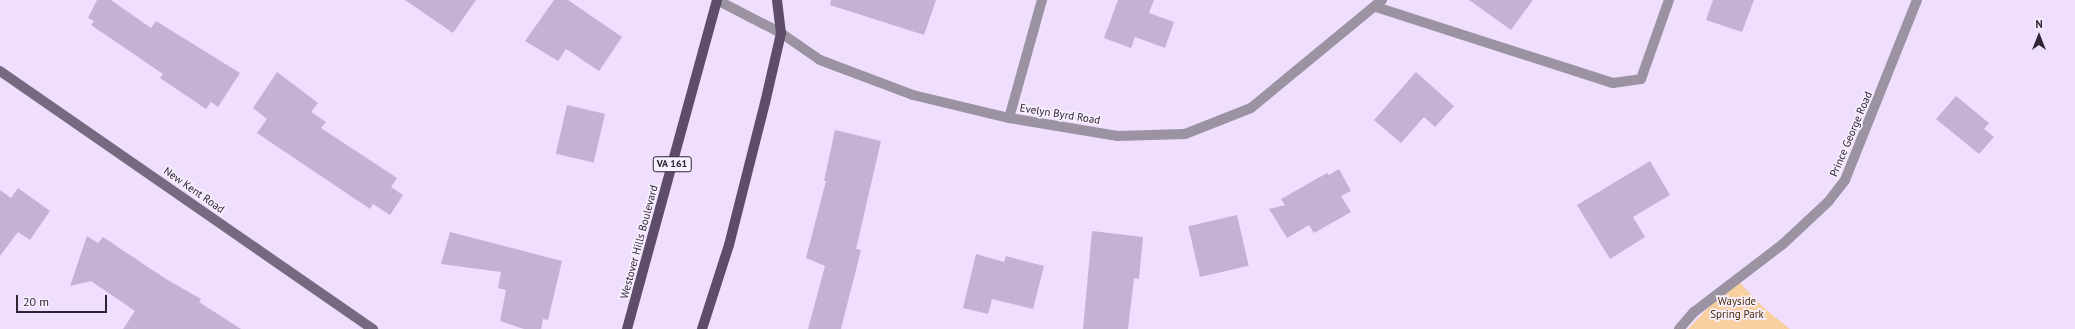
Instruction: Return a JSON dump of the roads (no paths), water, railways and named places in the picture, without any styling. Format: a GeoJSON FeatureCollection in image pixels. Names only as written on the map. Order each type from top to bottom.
{"type":"FeatureCollection","features":[{"type":"Feature","properties":{"kind":"main road","name":"Westover Hills Boulevard"},"geometry":{"type":"LineString","coordinates":[[627,329],[717,0]]}},
{"type":"Feature","properties":{"kind":"main road"},"geometry":{"type":"LineString","coordinates":[[702,329],[729,245],[781,33],[777,0]]}},
{"type":"Feature","properties":{"kind":"street","name":"Evelyn Byrd Road"},"geometry":{"type":"LineString","coordinates":[[717,0],[781,33],[820,60],[913,95],[1009,118],[1118,136],[1185,134],[1251,108],[1379,4]]}},
{"type":"Feature","properties":{"kind":"street"},"geometry":{"type":"LineString","coordinates":[[1009,118],[1042,0]]}},
{"type":"Feature","properties":{"kind":"street"},"geometry":{"type":"LineString","coordinates":[[1379,4],[1613,84],[1641,80],[1669,0]]}},
{"type":"Feature","properties":{"kind":"street","name":"Prince George Road"},"geometry":{"type":"LineString","coordinates":[[1679,329],[1694,312],[1783,244],[1828,202],[1845,180],[1917,0]]}},
{"type":"Feature","properties":{"kind":"street","name":"New Kent Road"},"geometry":{"type":"LineString","coordinates":[[0,71],[373,329]]}},
{"type":"Feature","properties":{"kind":"park label","name":"Wayside Spring Park"},"geometry":{"type":"Point","coordinates":[1737,308]}}]}
